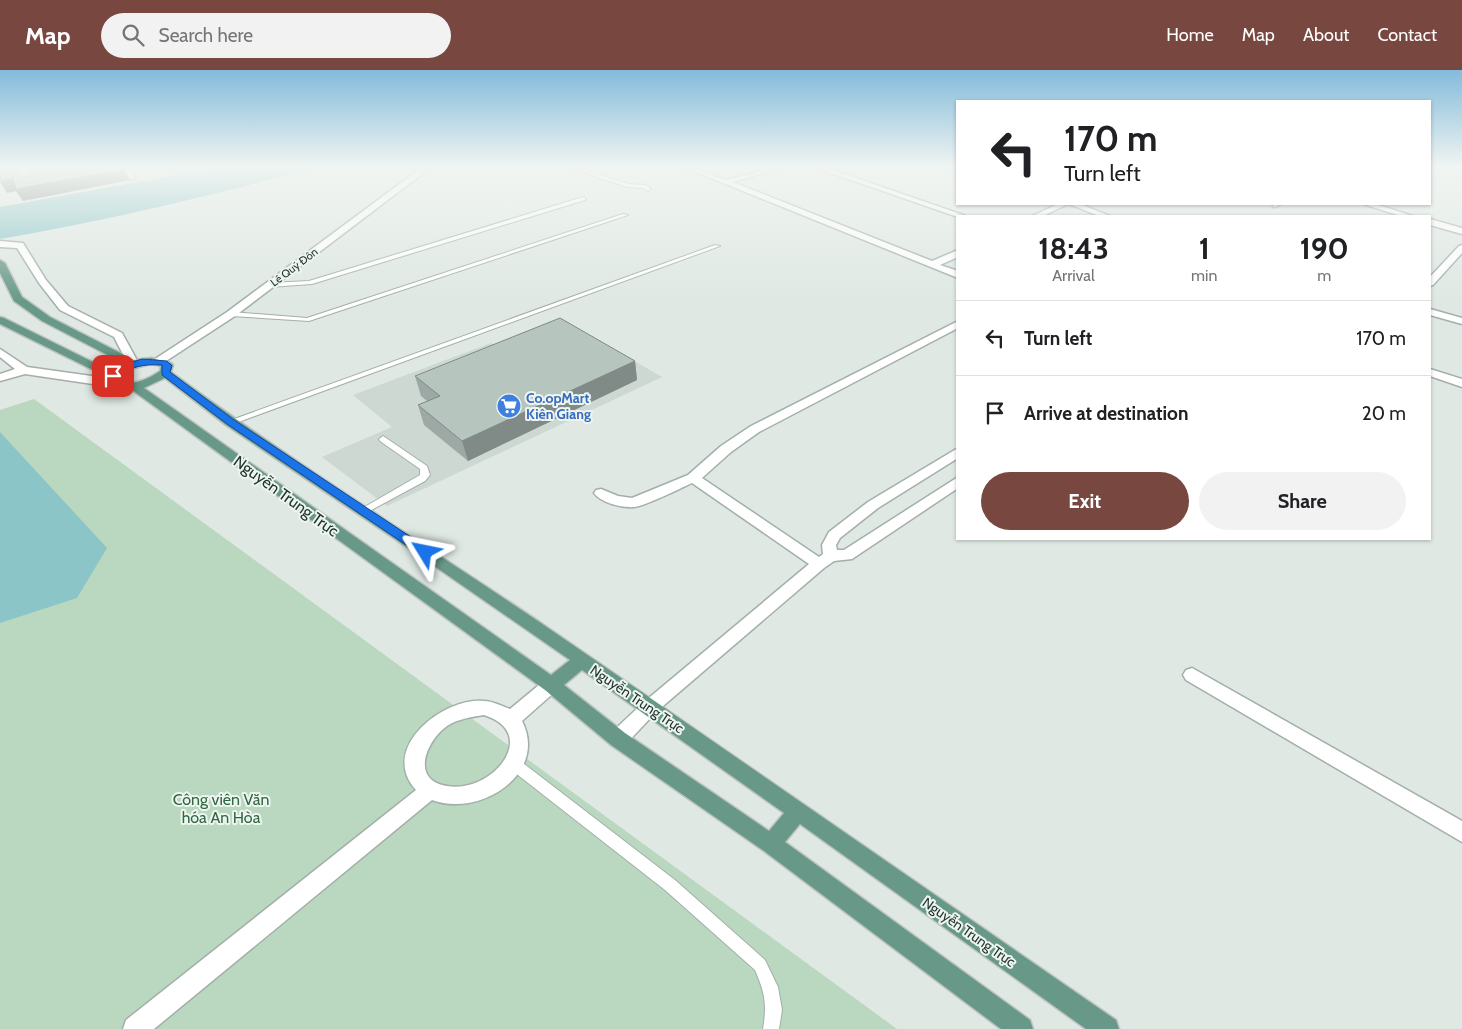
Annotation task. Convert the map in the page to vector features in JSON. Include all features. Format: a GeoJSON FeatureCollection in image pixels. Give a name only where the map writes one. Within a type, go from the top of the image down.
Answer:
{"type":"FeatureCollection","features":[{"type":"Feature","properties":{"kind":"main road"},"geometry":{"type":"LineString","coordinates":[[0,263],[6,279],[18,299],[46,319],[133,364],[162,367],[152,381],[134,386],[125,386],[0,320]]}},
{"type":"Feature","properties":{"kind":"main road"},"geometry":{"type":"LineString","coordinates":[[113,380],[133,364]]}},
{"type":"Feature","properties":{"kind":"main road","name":"Nguyễn Trung Trực"},"geometry":{"type":"LineString","coordinates":[[162,367],[230,422],[364,511],[650,707],[1107,1029]]}},
{"type":"Feature","properties":{"kind":"main road","name":"Nguyễn Trung Trực"},"geometry":{"type":"LineString","coordinates":[[134,386],[551,685],[618,738],[771,844],[1021,1029]]}},
{"type":"Feature","properties":{"kind":"main road"},"geometry":{"type":"LineString","coordinates":[[551,685],[581,661]]}},
{"type":"Feature","properties":{"kind":"main road"},"geometry":{"type":"LineString","coordinates":[[771,844],[797,812]]}},
{"type":"Feature","properties":{"kind":"street","name":"Lê Quý Đôn"},"geometry":{"type":"LineString","coordinates":[[162,367],[366,213]]}},
{"type":"Feature","properties":{"kind":"street"},"geometry":{"type":"LineString","coordinates":[[799,213],[956,274]]}},
{"type":"Feature","properties":{"kind":"street"},"geometry":{"type":"LineString","coordinates":[[1431,222],[1462,231]]}},
{"type":"Feature","properties":{"kind":"street"},"geometry":{"type":"LineString","coordinates":[[0,244],[20,245],[42,281],[64,308],[118,335],[133,364]]}},
{"type":"Feature","properties":{"kind":"street"},"geometry":{"type":"LineString","coordinates":[[1431,282],[1450,267],[1462,248]]}},
{"type":"Feature","properties":{"kind":"street"},"geometry":{"type":"LineString","coordinates":[[932,264],[956,254]]}},
{"type":"Feature","properties":{"kind":"street"},"geometry":{"type":"LineString","coordinates":[[1431,312],[1462,321]]}},
{"type":"Feature","properties":{"kind":"street"},"geometry":{"type":"LineString","coordinates":[[602,493],[614,500],[633,503],[693,478],[726,449],[754,429],[956,325]]}},
{"type":"Feature","properties":{"kind":"street"},"geometry":{"type":"LineString","coordinates":[[0,352],[24,370]]}},
{"type":"Feature","properties":{"kind":"street"},"geometry":{"type":"LineString","coordinates":[[0,378],[24,370],[113,380]]}},
{"type":"Feature","properties":{"kind":"street"},"geometry":{"type":"LineString","coordinates":[[1431,372],[1462,383]]}},
{"type":"Feature","properties":{"kind":"street"},"geometry":{"type":"LineString","coordinates":[[825,560],[834,535],[873,505],[956,453]]}},
{"type":"Feature","properties":{"kind":"street"},"geometry":{"type":"LineString","coordinates":[[693,478],[825,560]]}},
{"type":"Feature","properties":{"kind":"street"},"geometry":{"type":"LineString","coordinates":[[618,738],[650,707],[825,560],[847,555],[956,482]]}},
{"type":"Feature","properties":{"kind":"street"},"geometry":{"type":"LineString","coordinates":[[1192,676],[1462,832]]}},
{"type":"Feature","properties":{"kind":"street"},"geometry":{"type":"LineString","coordinates":[[510,720],[551,685]]}},
{"type":"Feature","properties":{"kind":"street"},"geometry":{"type":"LineString","coordinates":[[484,708],[503,714],[516,727],[520,745],[514,764],[498,782],[475,794],[450,797],[429,791],[416,776],[414,757],[423,737],[440,721],[461,711],[484,708]]}},
{"type":"Feature","properties":{"kind":"street"},"geometry":{"type":"LineString","coordinates":[[135,1029],[429,791]]}},
{"type":"Feature","properties":{"kind":"lane"},"geometry":{"type":"LineString","coordinates":[[270,284],[310,283],[538,213]]}},
{"type":"Feature","properties":{"kind":"lane"},"geometry":{"type":"LineString","coordinates":[[231,314],[302,320],[315,318],[625,215]]}},
{"type":"Feature","properties":{"kind":"lane"},"geometry":{"type":"LineString","coordinates":[[230,422],[717,246]]}},
{"type":"Feature","properties":{"kind":"lane"},"geometry":{"type":"LineString","coordinates":[[364,511],[422,479],[425,474],[424,468],[383,439]]}},
{"type":"Feature","properties":{"kind":"lane"},"geometry":{"type":"LineString","coordinates":[[514,764],[670,885],[760,965],[770,987],[774,1010],[771,1029]]}},
{"type":"Feature","properties":{"kind":"shaded area"},"geometry":{"type":"Polygon","coordinates":[[[565,321],[662,377],[387,506],[322,457],[392,427],[353,395],[491,343],[500,347],[565,321]]]}},
{"type":"Feature","properties":{"kind":"green space","name":"Công viên Văn hóa An Hòa"},"geometry":{"type":"Polygon","coordinates":[[[34,399],[897,1029],[0,1029],[0,410],[34,399]]]}},
{"type":"Feature","properties":{"kind":"water"},"geometry":{"type":"Polygon","coordinates":[[[0,213],[133,213],[40,232],[0,239],[0,213]]]}},
{"type":"Feature","properties":{"kind":"water"},"geometry":{"type":"Polygon","coordinates":[[[0,432],[107,548],[77,598],[0,623],[0,432]]]}},
{"type":"Feature","properties":{"kind":"building","name":"Co.opMart Kiên Giang"},"geometry":{"type":"Polygon","coordinates":[[[560,318],[635,361],[462,441],[418,405],[440,396],[415,376],[560,318]]]}},
{"type":"Feature","properties":{"kind":"place","name":"Co.opMart Kiên Giang"},"geometry":{"type":"Point","coordinates":[509,406]}},
{"type":"Feature","properties":{"kind":"route"},"geometry":{"type":"LineString","coordinates":[[113,376],[117,371],[133,364],[151,361],[164,363],[168,369],[165,373],[230,422],[425,552]]}}]}
